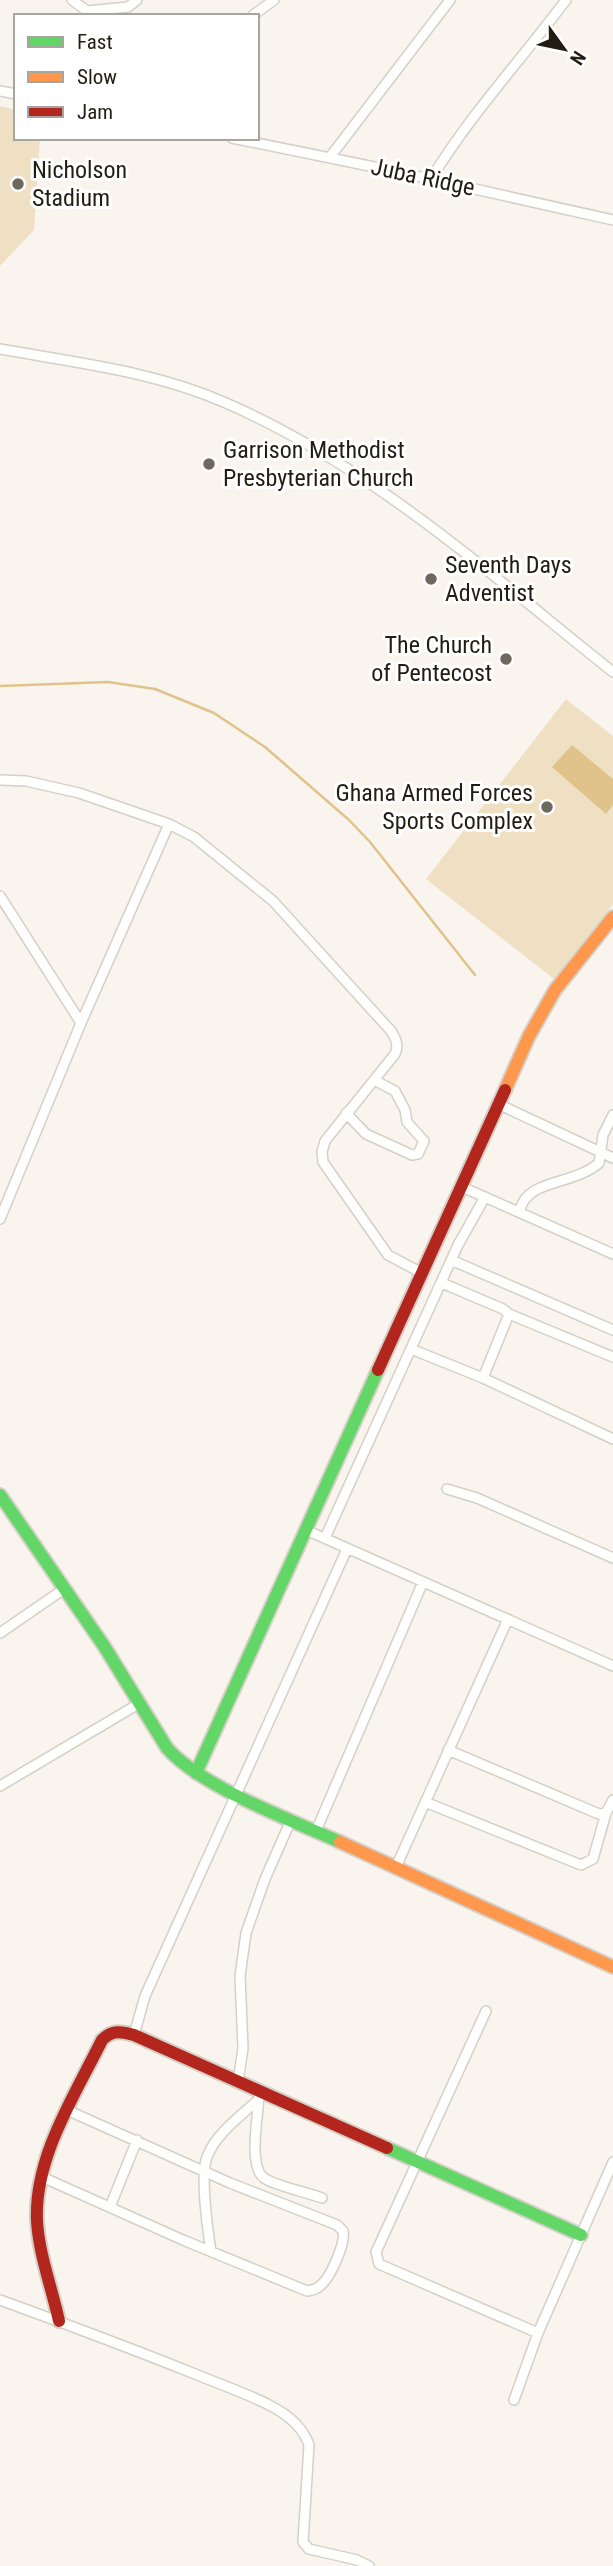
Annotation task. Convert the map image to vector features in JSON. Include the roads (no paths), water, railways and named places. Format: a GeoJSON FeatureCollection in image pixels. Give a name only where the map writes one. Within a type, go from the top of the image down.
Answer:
{"type":"FeatureCollection","features":[{"type":"Feature","properties":{"kind":"street"},"geometry":{"type":"LineString","coordinates":[[72,0],[88,11],[128,7],[137,0]]}},
{"type":"Feature","properties":{"kind":"street"},"geometry":{"type":"LineString","coordinates":[[255,14],[274,0]]}},
{"type":"Feature","properties":{"kind":"street"},"geometry":{"type":"LineString","coordinates":[[330,157],[450,0]]}},
{"type":"Feature","properties":{"kind":"street"},"geometry":{"type":"LineString","coordinates":[[431,179],[478,110],[566,0]]}},
{"type":"Feature","properties":{"kind":"street","name":"Juba Ridge"},"geometry":{"type":"LineString","coordinates":[[242,140],[613,220]]}},
{"type":"Feature","properties":{"kind":"street"},"geometry":{"type":"LineString","coordinates":[[0,349],[140,373],[226,402],[336,462],[446,538],[523,597],[613,672]]}},
{"type":"Feature","properties":{"kind":"street"},"geometry":{"type":"LineString","coordinates":[[0,779],[55,786],[169,824],[194,837],[273,901],[391,1031],[397,1048],[389,1062],[325,1142],[323,1162],[388,1255],[420,1272]]}},
{"type":"Feature","properties":{"kind":"street"},"geometry":{"type":"LineString","coordinates":[[0,1219],[169,824]]}},
{"type":"Feature","properties":{"kind":"street"},"geometry":{"type":"LineString","coordinates":[[0,896],[82,1023]]}},
{"type":"Feature","properties":{"kind":"street"},"geometry":{"type":"LineString","coordinates":[[196,1773],[420,1272],[462,1187],[529,1036],[555,990],[613,917]]}},
{"type":"Feature","properties":{"kind":"street"},"geometry":{"type":"LineString","coordinates":[[346,1113],[372,1138],[412,1155],[418,1154],[424,1141],[407,1122],[399,1096],[389,1087],[374,1080]]}},
{"type":"Feature","properties":{"kind":"street"},"geometry":{"type":"LineString","coordinates":[[498,1104],[613,1158]]}},
{"type":"Feature","properties":{"kind":"street"},"geometry":{"type":"LineString","coordinates":[[519,1212],[527,1196],[592,1170],[599,1163],[603,1135],[613,1115]]}},
{"type":"Feature","properties":{"kind":"street"},"geometry":{"type":"LineString","coordinates":[[462,1187],[613,1254]]}},
{"type":"Feature","properties":{"kind":"street"},"geometry":{"type":"LineString","coordinates":[[325,1538],[451,1260],[485,1198]]}},
{"type":"Feature","properties":{"kind":"street"},"geometry":{"type":"LineString","coordinates":[[451,1260],[613,1330]]}},
{"type":"Feature","properties":{"kind":"street"},"geometry":{"type":"LineString","coordinates":[[442,1283],[613,1357]]}},
{"type":"Feature","properties":{"kind":"street"},"geometry":{"type":"LineString","coordinates":[[483,1378],[509,1314]]}},
{"type":"Feature","properties":{"kind":"street"},"geometry":{"type":"LineString","coordinates":[[411,1349],[483,1378],[613,1439]]}},
{"type":"Feature","properties":{"kind":"street"},"geometry":{"type":"LineString","coordinates":[[447,1489],[477,1498],[613,1558]]}},
{"type":"Feature","properties":{"kind":"street"},"geometry":{"type":"LineString","coordinates":[[0,1495],[141,1703],[167,1748],[179,1762],[236,1795],[613,1967]]}},
{"type":"Feature","properties":{"kind":"street"},"geometry":{"type":"LineString","coordinates":[[306,1530],[613,1666]]}},
{"type":"Feature","properties":{"kind":"street"},"geometry":{"type":"LineString","coordinates":[[134,2035],[145,1996],[347,1549]]}},
{"type":"Feature","properties":{"kind":"street"},"geometry":{"type":"LineString","coordinates":[[316,1831],[423,1582]]}},
{"type":"Feature","properties":{"kind":"street"},"geometry":{"type":"LineString","coordinates":[[0,1633],[64,1589]]}},
{"type":"Feature","properties":{"kind":"street"},"geometry":{"type":"LineString","coordinates":[[396,1867],[508,1619]]}},
{"type":"Feature","properties":{"kind":"street"},"geometry":{"type":"LineString","coordinates":[[0,1786],[141,1703]]}},
{"type":"Feature","properties":{"kind":"street"},"geometry":{"type":"LineString","coordinates":[[448,1751],[599,1814],[606,1812]]}},
{"type":"Feature","properties":{"kind":"street"},"geometry":{"type":"LineString","coordinates":[[425,1802],[580,1865],[593,1859],[606,1812],[613,1800]]}},
{"type":"Feature","properties":{"kind":"street"},"geometry":{"type":"LineString","coordinates":[[237,2082],[243,2048],[240,1976],[246,1933],[265,1879],[291,1820]]}},
{"type":"Feature","properties":{"kind":"street"},"geometry":{"type":"LineString","coordinates":[[486,2011],[376,2252],[379,2264],[538,2333]]}},
{"type":"Feature","properties":{"kind":"street"},"geometry":{"type":"LineString","coordinates":[[59,2321],[37,2223],[38,2190],[51,2148],[102,2040],[116,2030],[134,2035],[237,2082],[259,2096],[581,2235]]}},
{"type":"Feature","properties":{"kind":"street"},"geometry":{"type":"LineString","coordinates":[[211,2252],[206,2202],[207,2158],[218,2139],[259,2096]]}},
{"type":"Feature","properties":{"kind":"street"},"geometry":{"type":"LineString","coordinates":[[259,2096],[254,2152],[255,2164],[263,2177],[322,2198]]}},
{"type":"Feature","properties":{"kind":"street"},"geometry":{"type":"LineString","coordinates":[[42,2177],[211,2252],[307,2291],[314,2290],[327,2279],[344,2237],[343,2231],[337,2225],[206,2172],[69,2111]]}},
{"type":"Feature","properties":{"kind":"street"},"geometry":{"type":"LineString","coordinates":[[110,2207],[137,2140]]}},
{"type":"Feature","properties":{"kind":"street"},"geometry":{"type":"LineString","coordinates":[[514,2400],[538,2333],[613,2162]]}},
{"type":"Feature","properties":{"kind":"street"},"geometry":{"type":"LineString","coordinates":[[0,2301],[59,2321],[270,2405],[289,2418],[304,2431],[309,2445],[303,2542],[309,2549],[357,2560],[369,2566]]}},
{"type":"Feature","properties":{"kind":"waterway"},"geometry":{"type":"LineString","coordinates":[[0,686],[108,682],[155,689],[214,713],[265,747],[349,820],[370,842],[475,975]]}},
{"type":"Feature","properties":{"kind":"place","name":"Nicholson Stadium"},"geometry":{"type":"Point","coordinates":[18,184]}},
{"type":"Feature","properties":{"kind":"place","name":"Garrison Methodist Presbyterian Church"},"geometry":{"type":"Point","coordinates":[209,464]}},
{"type":"Feature","properties":{"kind":"place","name":"Seventh Days Adventist"},"geometry":{"type":"Point","coordinates":[431,579]}},
{"type":"Feature","properties":{"kind":"place","name":"The Church of Pentecost"},"geometry":{"type":"Point","coordinates":[506,659]}},
{"type":"Feature","properties":{"kind":"place","name":"Ghana Armed Forces Sports Complex"},"geometry":{"type":"Point","coordinates":[547,807]}}]}
